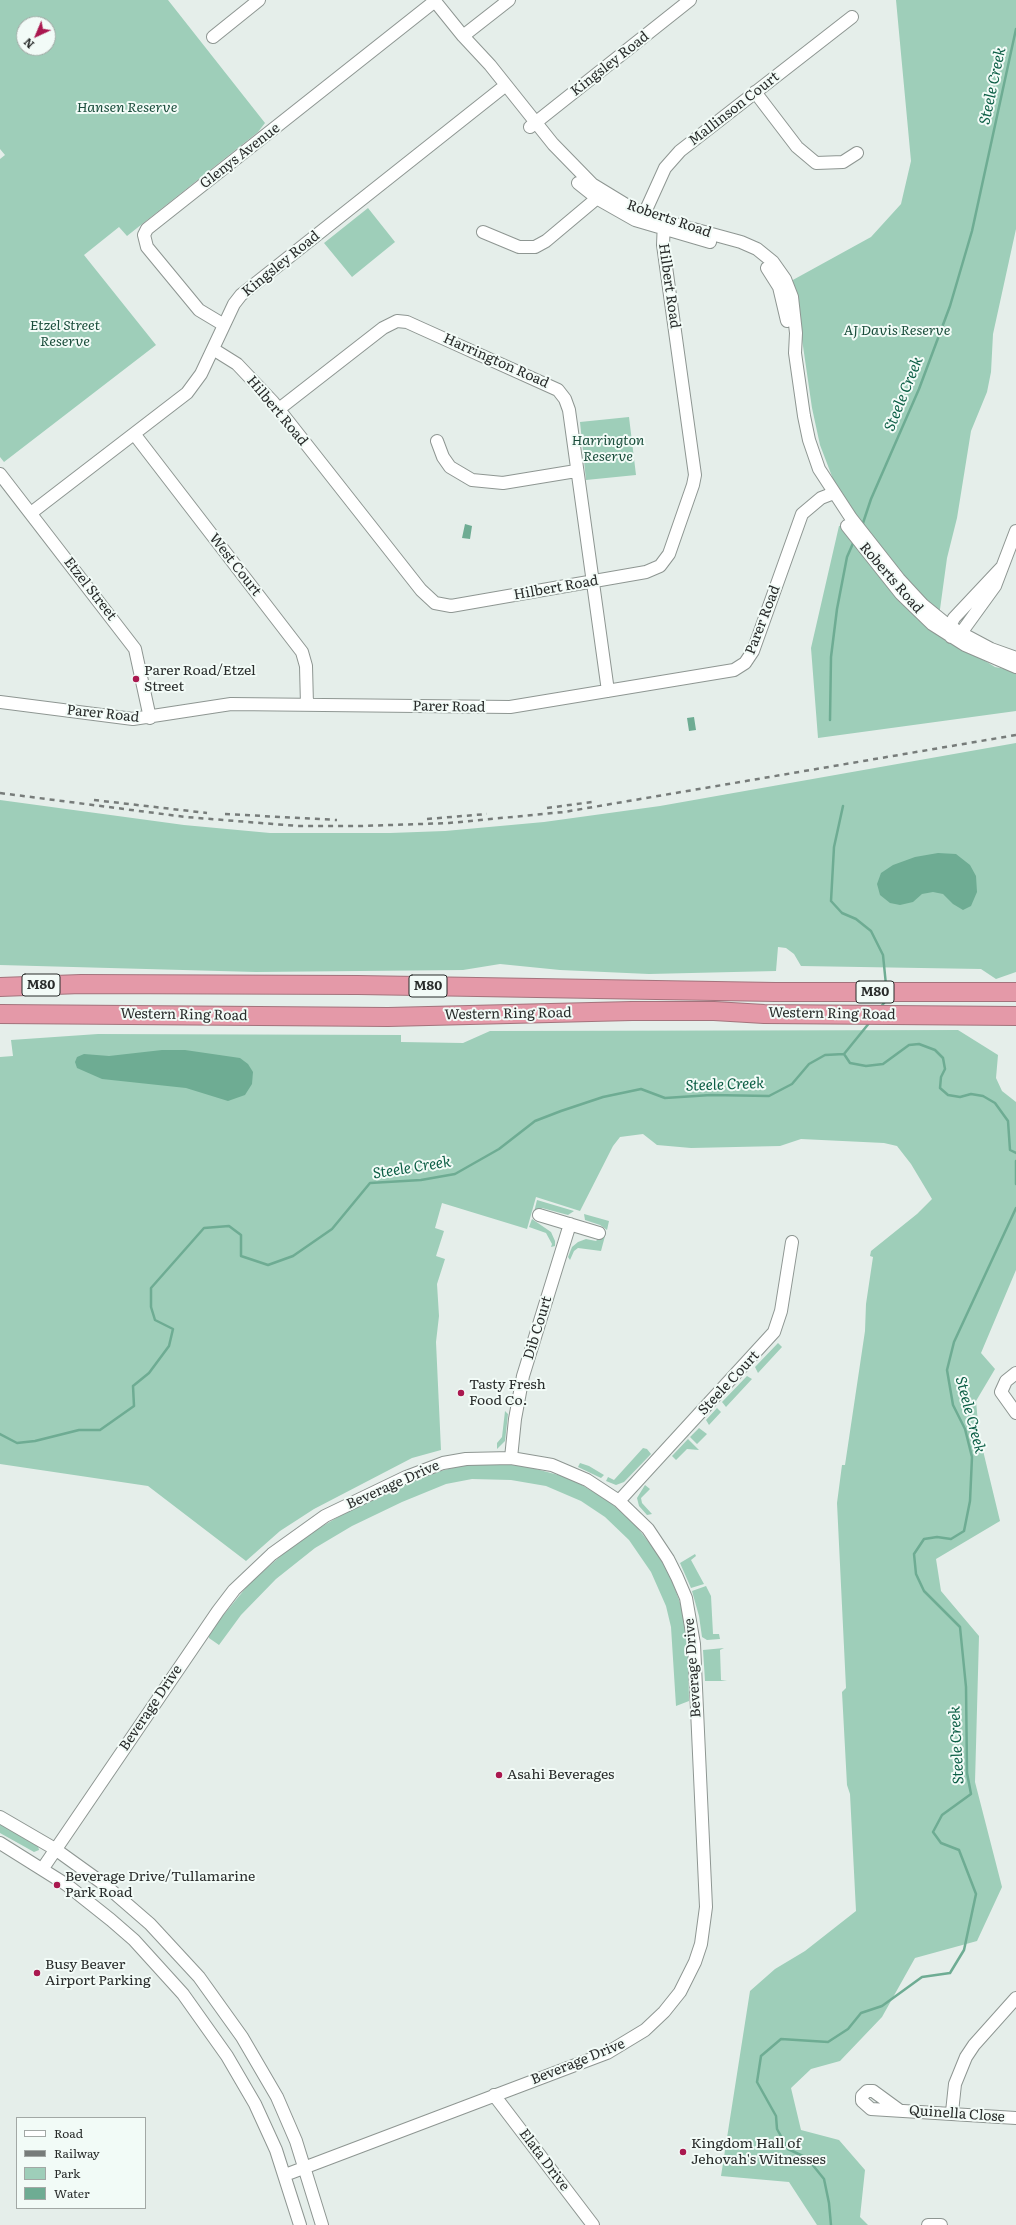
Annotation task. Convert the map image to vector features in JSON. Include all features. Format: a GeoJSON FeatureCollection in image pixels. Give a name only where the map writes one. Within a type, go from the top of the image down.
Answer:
{"type":"FeatureCollection","features":[{"type":"Feature","properties":{"kind":"highway"},"geometry":{"type":"LineString","coordinates":[[0,978],[81,984]]}},
{"type":"Feature","properties":{"kind":"highway","name":"Western Ring Road"},"geometry":{"type":"LineString","coordinates":[[0,987],[81,984],[358,985],[775,992],[1016,991]]}},
{"type":"Feature","properties":{"kind":"highway","name":"Western Ring Road"},"geometry":{"type":"LineString","coordinates":[[0,1014],[388,1017],[632,1011],[714,1011],[764,1014],[1016,1016]]}},
{"type":"Feature","properties":{"kind":"highway"},"geometry":{"type":"LineString","coordinates":[[965,1016],[1016,1019]]}},
{"type":"Feature","properties":{"kind":"highway"},"geometry":{"type":"LineString","coordinates":[[0,1025],[388,1017]]}},
{"type":"Feature","properties":{"kind":"street"},"geometry":{"type":"LineString","coordinates":[[213,37],[259,0]]}},
{"type":"Feature","properties":{"kind":"street"},"geometry":{"type":"LineString","coordinates":[[463,36],[509,0]]}},
{"type":"Feature","properties":{"kind":"street","name":"Kingsley Road"},"geometry":{"type":"LineString","coordinates":[[533,125],[690,0]]}},
{"type":"Feature","properties":{"kind":"street","name":"Roberts Road"},"geometry":{"type":"LineString","coordinates":[[434,1],[533,125],[600,195],[625,205],[643,218],[663,225],[741,242],[757,249],[773,262],[784,278],[792,296],[796,333],[795,353],[806,428],[819,469],[830,496],[910,604],[932,624],[1016,658]]}},
{"type":"Feature","properties":{"kind":"street","name":"Glenys Avenue"},"geometry":{"type":"LineString","coordinates":[[224,325],[199,310],[146,247],[144,235],[147,229],[434,1]]}},
{"type":"Feature","properties":{"kind":"street","name":"Mallinson Court"},"geometry":{"type":"LineString","coordinates":[[643,218],[665,168],[675,156],[852,17]]}},
{"type":"Feature","properties":{"kind":"street","name":"Kingsley Road"},"geometry":{"type":"LineString","coordinates":[[31,514],[136,435],[187,393],[201,374],[234,304],[242,295],[503,87]]}},
{"type":"Feature","properties":{"kind":"street"},"geometry":{"type":"LineString","coordinates":[[755,92],[797,147],[816,163],[843,162],[857,154]]}},
{"type":"Feature","properties":{"kind":"street"},"geometry":{"type":"LineString","coordinates":[[484,232],[519,247],[535,247],[546,241],[600,195]]}},
{"type":"Feature","properties":{"kind":"street","name":"Hilbert Road"},"geometry":{"type":"LineString","coordinates":[[213,349],[238,366],[279,409],[431,601],[440,605],[451,606],[646,572],[656,569],[663,563],[668,554],[694,485],[694,471],[663,245],[663,225]]}},
{"type":"Feature","properties":{"kind":"street","name":"Harrington Road"},"geometry":{"type":"LineString","coordinates":[[279,409],[387,325],[397,321],[407,322],[558,390],[568,404],[576,471],[608,691]]}},
{"type":"Feature","properties":{"kind":"street","name":"West Court"},"geometry":{"type":"LineString","coordinates":[[136,435],[298,646],[306,661],[307,705]]}},
{"type":"Feature","properties":{"kind":"street"},"geometry":{"type":"LineString","coordinates":[[436,441],[443,457],[450,466],[472,480],[503,483],[576,471]]}},
{"type":"Feature","properties":{"kind":"street","name":"Etzel Street"},"geometry":{"type":"LineString","coordinates":[[0,474],[135,649],[150,718]]}},
{"type":"Feature","properties":{"kind":"street","name":"Parer Road"},"geometry":{"type":"LineString","coordinates":[[0,702],[126,719],[150,718],[224,704],[510,707],[721,673],[739,668],[745,663],[756,644],[799,522],[806,509],[830,496]]}},
{"type":"Feature","properties":{"kind":"street"},"geometry":{"type":"LineString","coordinates":[[954,632],[957,614],[1001,568],[1016,531]]}},
{"type":"Feature","properties":{"kind":"street","name":"Roberts Road"},"geometry":{"type":"LineString","coordinates":[[954,632],[990,657],[1016,666]]}},
{"type":"Feature","properties":{"kind":"street"},"geometry":{"type":"LineString","coordinates":[[539,1215],[599,1233]]}},
{"type":"Feature","properties":{"kind":"street","name":"Dib Court"},"geometry":{"type":"LineString","coordinates":[[511,1458],[515,1419],[523,1376],[570,1224]]}},
{"type":"Feature","properties":{"kind":"street","name":"Steele Court"},"geometry":{"type":"LineString","coordinates":[[619,1501],[772,1336],[779,1318],[792,1242]]}},
{"type":"Feature","properties":{"kind":"street"},"geometry":{"type":"LineString","coordinates":[[1016,1373],[1006,1381],[1001,1388],[1002,1395],[1016,1413]]}},
{"type":"Feature","properties":{"kind":"street","name":"Beverage Drive"},"geometry":{"type":"LineString","coordinates":[[43,1868],[201,1633],[234,1590],[272,1554],[325,1516],[424,1469],[466,1458],[511,1458],[531,1460],[570,1472],[587,1480],[619,1501],[648,1529],[668,1559],[686,1598],[694,1644],[706,1907],[701,1944],[695,1962],[680,1992],[664,2012],[645,2030],[607,2053],[285,2175]]}},
{"type":"Feature","properties":{"kind":"street"},"geometry":{"type":"LineString","coordinates":[[0,1817],[55,1849],[130,1906],[166,1940],[199,1977],[232,2022],[267,2078],[287,2119],[305,2167],[322,2225]]}},
{"type":"Feature","properties":{"kind":"street"},"geometry":{"type":"LineString","coordinates":[[0,1843],[43,1868],[91,1903],[123,1930],[183,1994],[217,2040],[242,2080],[268,2131],[285,2175],[300,2225]]}},
{"type":"Feature","properties":{"kind":"street"},"geometry":{"type":"LineString","coordinates":[[952,2112],[955,2084],[966,2057],[974,2045],[1016,1998]]}},
{"type":"Feature","properties":{"kind":"street","name":"Elata Drive"},"geometry":{"type":"LineString","coordinates":[[494,2095],[593,2225]]}},
{"type":"Feature","properties":{"kind":"street","name":"Quinella Close"},"geometry":{"type":"LineString","coordinates":[[899,2110],[952,2112],[1016,2118]]}},
{"type":"Feature","properties":{"kind":"street"},"geometry":{"type":"LineString","coordinates":[[928,2225],[941,2225]]}},
{"type":"Feature","properties":{"kind":"green space","name":"Hansen Reserve"},"geometry":{"type":"Polygon","coordinates":[[[0,0],[168,0],[265,123],[258,132],[127,236],[119,227],[84,255],[156,345],[4,462],[0,457],[0,159],[5,155],[0,149],[0,0]]]}},
{"type":"Feature","properties":{"kind":"green space","name":"AJ Davis Reserve"},"geometry":{"type":"Polygon","coordinates":[[[896,0],[1016,0],[1016,229],[993,334],[991,372],[987,392],[971,431],[957,518],[947,558],[937,631],[995,667],[1016,671],[1016,711],[818,738],[811,648],[839,526],[844,525],[852,513],[833,479],[820,445],[812,408],[796,298],[791,281],[871,237],[901,204],[911,161],[896,0]]]}},
{"type":"Feature","properties":{"kind":"green space"},"geometry":{"type":"Polygon","coordinates":[[[368,208],[395,242],[352,277],[324,243],[368,208]]]}},
{"type":"Feature","properties":{"kind":"green space","name":"Harrington Reserve"},"geometry":{"type":"Polygon","coordinates":[[[629,417],[636,475],[586,480],[580,422],[629,417]]]}},
{"type":"Feature","properties":{"kind":"green space"},"geometry":{"type":"Polygon","coordinates":[[[1016,743],[1016,972],[996,979],[981,969],[801,966],[794,954],[786,948],[778,947],[776,971],[649,974],[560,970],[500,964],[463,970],[256,972],[0,965],[0,800],[184,825],[270,833],[390,833],[445,831],[544,822],[660,806],[1016,743]]]}},
{"type":"Feature","properties":{"kind":"green space"},"geometry":{"type":"Polygon","coordinates":[[[958,1030],[998,1055],[996,1078],[1002,1091],[1016,1102],[1016,1270],[981,1353],[995,1369],[976,1401],[979,1434],[1000,1521],[936,1559],[941,1591],[979,1636],[975,1782],[1002,1887],[977,1941],[915,1958],[882,2017],[840,2061],[811,2069],[791,2088],[801,2130],[839,2140],[865,2170],[860,2217],[868,2225],[817,2225],[789,2182],[721,2176],[750,1991],[775,1969],[805,1951],[856,1911],[850,1794],[847,1785],[842,1692],[846,1688],[837,1503],[842,1465],[845,1465],[865,1331],[866,1304],[873,1257],[870,1256],[871,1251],[917,1214],[932,1199],[911,1164],[897,1146],[884,1143],[801,1139],[780,1146],[691,1148],[657,1145],[643,1134],[620,1137],[613,1146],[580,1211],[536,1197],[527,1229],[442,1203],[435,1228],[444,1231],[436,1256],[445,1259],[437,1284],[439,1316],[436,1342],[441,1450],[412,1458],[314,1509],[280,1531],[246,1561],[148,1486],[0,1464],[0,1057],[13,1056],[11,1040],[98,1034],[401,1035],[401,1042],[463,1043],[490,1031],[958,1030]]]}},
{"type":"Feature","properties":{"kind":"green space"},"geometry":{"type":"Polygon","coordinates":[[[537,1200],[574,1211],[568,1215],[542,1208],[539,1211],[534,1212],[537,1200]]]}},
{"type":"Feature","properties":{"kind":"green space"},"geometry":{"type":"Polygon","coordinates":[[[584,1214],[609,1221],[607,1230],[600,1225],[585,1220],[584,1214]]]}},
{"type":"Feature","properties":{"kind":"green space"},"geometry":{"type":"Polygon","coordinates":[[[532,1219],[551,1232],[555,1241],[555,1246],[551,1247],[552,1244],[546,1233],[529,1227],[532,1219]]]}},
{"type":"Feature","properties":{"kind":"green space"},"geometry":{"type":"Polygon","coordinates":[[[605,1236],[601,1251],[578,1248],[574,1251],[570,1260],[568,1257],[572,1247],[578,1242],[586,1239],[596,1241],[600,1237],[605,1236]]]}},
{"type":"Feature","properties":{"kind":"green space"},"geometry":{"type":"Polygon","coordinates":[[[778,1343],[782,1347],[758,1373],[755,1367],[778,1343]]]}},
{"type":"Feature","properties":{"kind":"green space"},"geometry":{"type":"Polygon","coordinates":[[[747,1376],[752,1379],[726,1407],[722,1402],[747,1376]]]}},
{"type":"Feature","properties":{"kind":"green space"},"geometry":{"type":"Polygon","coordinates":[[[717,1408],[721,1412],[709,1425],[706,1420],[717,1408]]]}},
{"type":"Feature","properties":{"kind":"green space"},"geometry":{"type":"Polygon","coordinates":[[[505,1411],[508,1414],[505,1441],[497,1449],[497,1443],[502,1437],[505,1411]]]}},
{"type":"Feature","properties":{"kind":"green space"},"geometry":{"type":"Polygon","coordinates":[[[699,1428],[707,1434],[697,1444],[690,1437],[699,1428]]]}},
{"type":"Feature","properties":{"kind":"green space"},"geometry":{"type":"Polygon","coordinates":[[[688,1439],[699,1450],[687,1449],[676,1460],[672,1456],[688,1439]]]}},
{"type":"Feature","properties":{"kind":"green space"},"geometry":{"type":"Polygon","coordinates":[[[643,1448],[647,1449],[651,1454],[624,1482],[616,1485],[606,1481],[608,1477],[614,1480],[643,1448]]]}},
{"type":"Feature","properties":{"kind":"green space"},"geometry":{"type":"Polygon","coordinates":[[[482,1463],[525,1466],[562,1476],[580,1484],[609,1501],[637,1527],[660,1557],[670,1575],[683,1611],[688,1651],[689,1701],[676,1706],[671,1627],[666,1606],[651,1572],[629,1540],[605,1517],[581,1501],[546,1486],[511,1480],[472,1479],[446,1484],[402,1502],[352,1526],[315,1548],[276,1579],[241,1615],[219,1645],[209,1638],[209,1634],[216,1624],[249,1584],[284,1553],[314,1531],[352,1509],[425,1475],[464,1465],[482,1463]]]}},
{"type":"Feature","properties":{"kind":"green space"},"geometry":{"type":"Polygon","coordinates":[[[580,1463],[589,1466],[604,1475],[601,1478],[578,1467],[580,1463]]]}},
{"type":"Feature","properties":{"kind":"green space"},"geometry":{"type":"Polygon","coordinates":[[[645,1485],[650,1489],[641,1498],[642,1503],[652,1514],[647,1515],[639,1506],[637,1498],[645,1485]]]}},
{"type":"Feature","properties":{"kind":"green space"},"geometry":{"type":"Polygon","coordinates":[[[695,1554],[696,1556],[691,1560],[704,1584],[691,1588],[680,1563],[695,1554]]]}},
{"type":"Feature","properties":{"kind":"green space"},"geometry":{"type":"Polygon","coordinates":[[[706,1586],[711,1596],[713,1634],[719,1634],[720,1639],[707,1640],[702,1637],[699,1616],[692,1591],[706,1586]]]}},
{"type":"Feature","properties":{"kind":"green space"},"geometry":{"type":"Polygon","coordinates":[[[724,1648],[720,1650],[721,1680],[727,1681],[705,1681],[703,1650],[724,1648]]]}},
{"type":"Feature","properties":{"kind":"green space"},"geometry":{"type":"Polygon","coordinates":[[[0,1822],[38,1846],[39,1850],[34,1852],[0,1833],[0,1822]]]}},
{"type":"Feature","properties":{"kind":"water"},"geometry":{"type":"Polygon","coordinates":[[[465,524],[472,526],[470,539],[462,538],[465,524]]]}},
{"type":"Feature","properties":{"kind":"water"},"geometry":{"type":"Polygon","coordinates":[[[694,717],[696,730],[689,731],[687,718],[694,717]]]}},
{"type":"Feature","properties":{"kind":"water"},"geometry":{"type":"Polygon","coordinates":[[[938,853],[956,854],[970,865],[976,876],[977,892],[971,906],[963,910],[953,904],[943,894],[933,892],[922,894],[913,902],[900,905],[890,903],[880,895],[877,884],[881,873],[893,865],[915,857],[938,853]]]}},
{"type":"Feature","properties":{"kind":"water"},"geometry":{"type":"Polygon","coordinates":[[[162,1050],[185,1050],[240,1058],[248,1064],[253,1072],[252,1084],[245,1095],[228,1101],[186,1088],[102,1079],[77,1068],[75,1062],[77,1057],[84,1054],[109,1056],[162,1050]]]}},
{"type":"Feature","properties":{"kind":"waterway","name":"Steele Creek"},"geometry":{"type":"LineString","coordinates":[[862,526],[871,499],[919,389],[950,306],[972,231],[1016,29]]}},
{"type":"Feature","properties":{"kind":"waterway","name":"Steele Creek"},"geometry":{"type":"LineString","coordinates":[[830,720],[831,657],[837,609],[847,557],[854,541]]}},
{"type":"Feature","properties":{"kind":"waterway","name":"Steele Creek"},"geometry":{"type":"LineString","coordinates":[[843,806],[834,847],[831,901],[842,913],[856,919],[871,931],[883,955],[886,985]]}},
{"type":"Feature","properties":{"kind":"waterway","name":"Steele Creek"},"geometry":{"type":"LineString","coordinates":[[880,1008],[888,998]]}},
{"type":"Feature","properties":{"kind":"waterway","name":"Steele Creek"},"geometry":{"type":"LineString","coordinates":[[870,1022],[844,1054],[850,1063],[866,1066],[883,1064],[909,1045],[919,1044],[935,1050],[943,1058],[945,1069],[941,1077],[940,1088],[948,1095],[960,1097],[971,1094],[983,1096],[995,1103],[1008,1121],[1010,1150],[1016,1153]]}},
{"type":"Feature","properties":{"kind":"waterway","name":"Steele Creek"},"geometry":{"type":"LineString","coordinates":[[0,1434],[17,1443],[35,1441],[79,1430],[100,1430],[134,1406],[133,1386],[149,1373],[169,1346],[173,1329],[155,1320],[151,1307],[151,1288],[204,1228],[229,1226],[241,1235],[241,1256],[268,1265],[293,1256],[332,1229],[370,1183],[421,1180],[455,1174],[499,1149],[535,1121],[561,1111],[603,1097],[641,1089],[665,1098],[711,1095],[769,1096],[792,1084],[809,1064],[825,1055],[844,1054]]}},
{"type":"Feature","properties":{"kind":"waterway","name":"Steele Creek"},"geometry":{"type":"LineString","coordinates":[[1016,1161],[1016,1184]]}},
{"type":"Feature","properties":{"kind":"waterway","name":"Steele Creek"},"geometry":{"type":"LineString","coordinates":[[831,2225],[829,2203],[824,2179],[807,2158],[788,2149],[777,2129],[776,2116],[757,2082],[761,2056],[781,2039],[828,2042],[848,2029],[861,2013],[882,2006],[922,1977],[950,1973],[964,1950],[976,1894],[959,1850],[941,1843],[933,1832],[942,1815],[971,1794],[967,1773],[966,1687],[960,1627],[924,1591],[916,1574],[914,1554],[924,1539],[937,1537],[951,1539],[964,1531],[970,1501],[972,1457],[965,1429],[953,1405],[947,1370],[954,1342],[1016,1208]]}},
{"type":"Feature","properties":{"kind":"railway"},"geometry":{"type":"LineString","coordinates":[[0,793],[186,817],[298,826],[362,826],[449,823],[564,812],[1016,735]]}},
{"type":"Feature","properties":{"kind":"railway"},"geometry":{"type":"LineString","coordinates":[[94,800],[207,813]]}},
{"type":"Feature","properties":{"kind":"railway"},"geometry":{"type":"LineString","coordinates":[[547,808],[592,802]]}},
{"type":"Feature","properties":{"kind":"railway"},"geometry":{"type":"LineString","coordinates":[[225,814],[337,820]]}},
{"type":"Feature","properties":{"kind":"railway"},"geometry":{"type":"LineString","coordinates":[[427,819],[487,814]]}},
{"type":"Feature","properties":{"kind":"place","name":"Parer Road/Etzel Street"},"geometry":{"type":"Point","coordinates":[136,679]}},
{"type":"Feature","properties":{"kind":"place","name":"Tasty Fresh Food Co."},"geometry":{"type":"Point","coordinates":[461,1393]}},
{"type":"Feature","properties":{"kind":"place","name":"Asahi Beverages"},"geometry":{"type":"Point","coordinates":[499,1775]}},
{"type":"Feature","properties":{"kind":"place","name":"Beverage Drive/Tullamarine Park Road"},"geometry":{"type":"Point","coordinates":[57,1885]}},
{"type":"Feature","properties":{"kind":"place","name":"Busy Beaver Airport Parking"},"geometry":{"type":"Point","coordinates":[37,1973]}},
{"type":"Feature","properties":{"kind":"place","name":"Kingdom Hall of Jehovah's Witnesses"},"geometry":{"type":"Point","coordinates":[683,2152]}},
{"type":"Feature","properties":{"kind":"park label","name":"Etzel Street Reserve"},"geometry":{"type":"Point","coordinates":[65,334]}}]}
